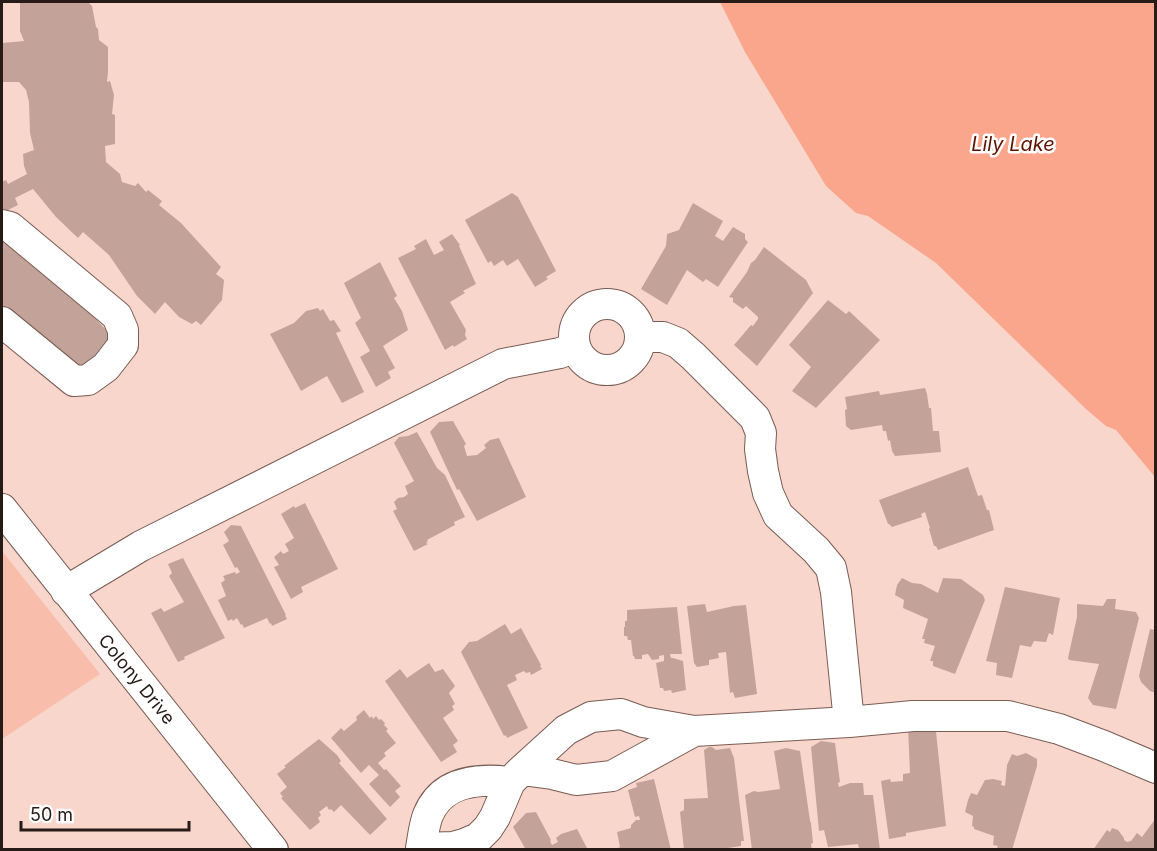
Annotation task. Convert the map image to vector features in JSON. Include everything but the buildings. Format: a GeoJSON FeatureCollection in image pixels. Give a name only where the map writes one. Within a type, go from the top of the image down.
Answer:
{"type":"FeatureCollection","features":[{"type":"Feature","properties":{"kind":"street"},"geometry":{"type":"LineString","coordinates":[[2,225],[10,227],[117,315],[123,330],[123,345],[106,367],[88,380],[74,381],[2,322]]}},
{"type":"Feature","properties":{"kind":"street"},"geometry":{"type":"LineString","coordinates":[[615,305],[633,317],[638,326],[640,337],[638,348],[633,357],[615,369],[604,370],[594,367],[585,362],[575,347],[574,332],[578,322],[593,307],[615,305]]}},
{"type":"Feature","properties":{"kind":"street"},"geometry":{"type":"LineString","coordinates":[[640,337],[663,337],[678,344],[755,418],[761,433],[760,449],[768,493],[778,515],[816,550],[831,568],[836,592],[849,722]]}},
{"type":"Feature","properties":{"kind":"street"},"geometry":{"type":"LineString","coordinates":[[66,591],[141,546],[502,364],[560,353],[575,347]]}},
{"type":"Feature","properties":{"kind":"street","name":"Colony Drive"},"geometry":{"type":"LineString","coordinates":[[2,509],[273,849]]}},
{"type":"Feature","properties":{"kind":"street"},"geometry":{"type":"LineString","coordinates":[[693,731],[612,776],[576,780],[552,774],[516,776],[473,781],[455,787],[445,793],[431,809],[419,849],[453,847],[478,838],[495,817],[516,776],[566,730],[591,717],[621,714],[643,722],[693,731],[913,716],[1008,716],[1059,729],[1155,768]]}},
{"type":"Feature","properties":{"kind":"shaded area"},"geometry":{"type":"Polygon","coordinates":[[[2,551],[100,674],[2,739],[2,551]]]}},
{"type":"Feature","properties":{"kind":"water","name":"Lily Lake"},"geometry":{"type":"Polygon","coordinates":[[[720,2],[1155,2],[1155,477],[1116,430],[1106,426],[1086,409],[936,263],[868,216],[856,213],[826,186],[745,52],[720,2]]]}}]}
